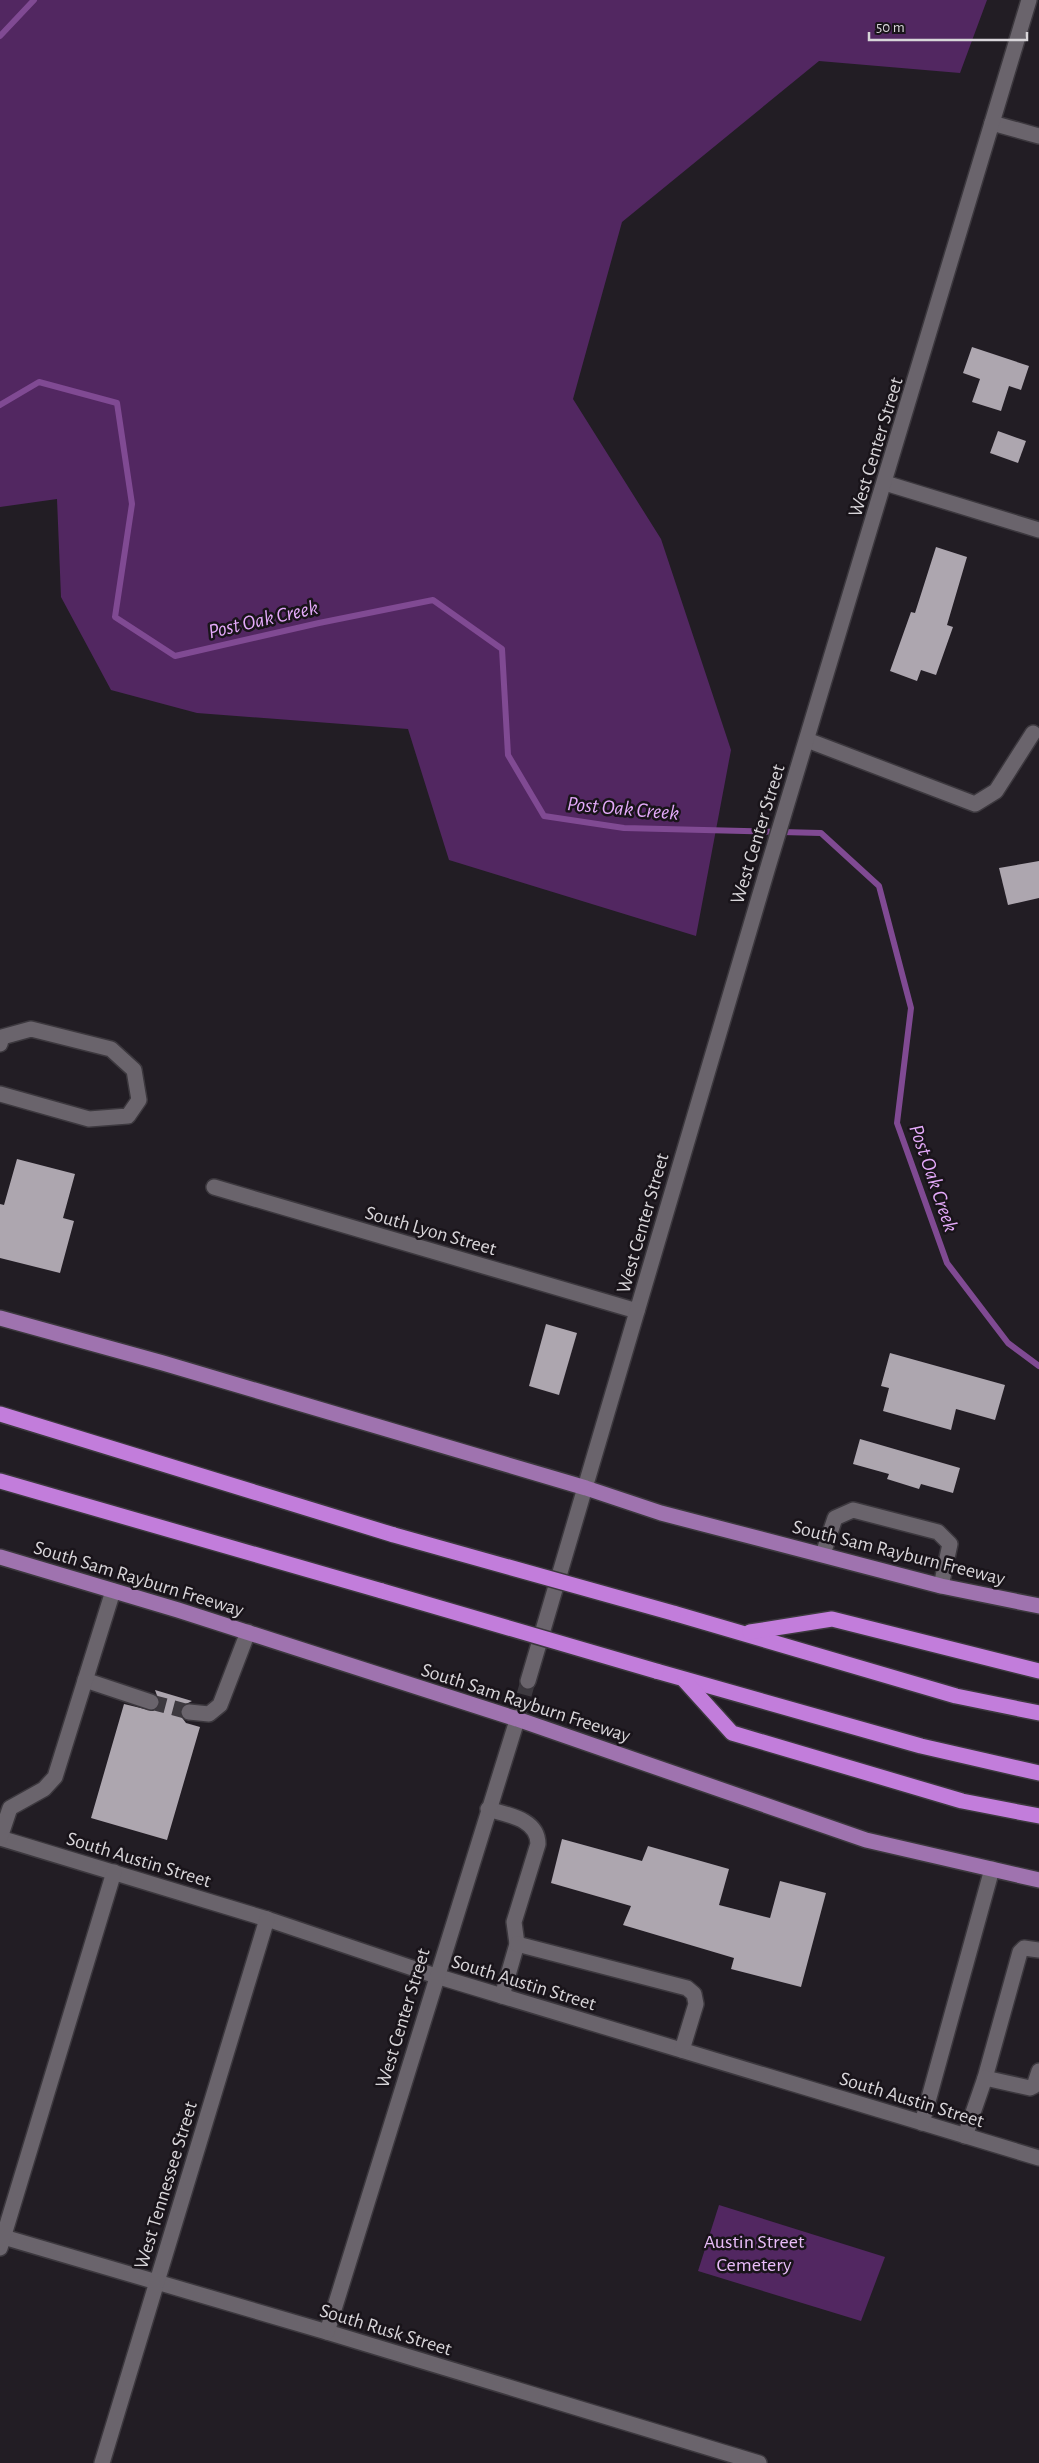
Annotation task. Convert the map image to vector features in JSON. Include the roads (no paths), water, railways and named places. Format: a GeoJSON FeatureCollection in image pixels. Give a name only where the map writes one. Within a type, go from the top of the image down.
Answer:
{"type":"FeatureCollection","features":[{"type":"Feature","properties":{"kind":"highway"},"geometry":{"type":"LineString","coordinates":[[0,1414],[394,1535],[745,1633],[956,1696],[1039,1713]]}},
{"type":"Feature","properties":{"kind":"highway"},"geometry":{"type":"LineString","coordinates":[[0,1481],[686,1681],[920,1746],[1039,1773]]}},
{"type":"Feature","properties":{"kind":"highway"},"geometry":{"type":"LineString","coordinates":[[745,1633],[832,1619],[1039,1671]]}},
{"type":"Feature","properties":{"kind":"highway"},"geometry":{"type":"LineString","coordinates":[[686,1681],[732,1733],[962,1801],[1039,1816]]}},
{"type":"Feature","properties":{"kind":"main road","name":"South Sam Rayburn Freeway"},"geometry":{"type":"LineString","coordinates":[[0,1318],[163,1363],[586,1488],[661,1513],[941,1586],[1039,1606]]}},
{"type":"Feature","properties":{"kind":"main road","name":"South Sam Rayburn Freeway"},"geometry":{"type":"LineString","coordinates":[[0,1557],[248,1632],[517,1718],[866,1840],[1039,1880]]}},
{"type":"Feature","properties":{"kind":"street","name":"West Center Street"},"geometry":{"type":"LineString","coordinates":[[528,1682],[768,867],[1029,0]]}},
{"type":"Feature","properties":{"kind":"street"},"geometry":{"type":"LineString","coordinates":[[992,123],[1039,136]]}},
{"type":"Feature","properties":{"kind":"street"},"geometry":{"type":"LineString","coordinates":[[885,483],[1039,530]]}},
{"type":"Feature","properties":{"kind":"street"},"geometry":{"type":"LineString","coordinates":[[806,740],[975,804],[996,790],[1033,733]]}},
{"type":"Feature","properties":{"kind":"street"},"geometry":{"type":"LineString","coordinates":[[0,1044],[2,1037],[31,1029],[111,1049],[134,1070],[139,1100],[128,1116],[89,1119],[0,1094]]}},
{"type":"Feature","properties":{"kind":"street","name":"South Lyon Street"},"geometry":{"type":"LineString","coordinates":[[214,1188],[637,1311]]}},
{"type":"Feature","properties":{"kind":"street"},"geometry":{"type":"LineString","coordinates":[[823,1554],[835,1518],[853,1510],[938,1532],[950,1544],[941,1586]]}},
{"type":"Feature","properties":{"kind":"street"},"geometry":{"type":"LineString","coordinates":[[0,1838],[10,1808],[44,1789],[55,1777],[113,1591]]}},
{"type":"Feature","properties":{"kind":"street"},"geometry":{"type":"LineString","coordinates":[[189,1712],[208,1714],[220,1705],[248,1632]]}},
{"type":"Feature","properties":{"kind":"street"},"geometry":{"type":"LineString","coordinates":[[85,1680],[152,1702]]}},
{"type":"Feature","properties":{"kind":"street","name":"West Center Street"},"geometry":{"type":"LineString","coordinates":[[327,2332],[517,1718]]}},
{"type":"Feature","properties":{"kind":"street"},"geometry":{"type":"LineString","coordinates":[[488,1809],[516,1818],[531,1826],[538,1833],[538,1844],[514,1922],[517,1944],[502,1996]]}},
{"type":"Feature","properties":{"kind":"street","name":"South Austin Street"},"geometry":{"type":"LineString","coordinates":[[0,1838],[267,1919],[436,1976],[1039,2158]]}},
{"type":"Feature","properties":{"kind":"street"},"geometry":{"type":"LineString","coordinates":[[922,2123],[992,1869]]}},
{"type":"Feature","properties":{"kind":"street"},"geometry":{"type":"LineString","coordinates":[[1,2241],[114,1872]]}},
{"type":"Feature","properties":{"kind":"street","name":"West Tennessee Street"},"geometry":{"type":"LineString","coordinates":[[102,2463],[267,1919]]}},
{"type":"Feature","properties":{"kind":"street"},"geometry":{"type":"LineString","coordinates":[[517,1944],[686,1988],[694,1994],[696,2004],[682,2050]]}},
{"type":"Feature","properties":{"kind":"street"},"geometry":{"type":"LineString","coordinates":[[965,2136],[984,2078],[1020,1952],[1024,1948],[1039,1950]]}},
{"type":"Feature","properties":{"kind":"street"},"geometry":{"type":"LineString","coordinates":[[984,2078],[1030,2088],[1034,2086],[1039,2071]]}},
{"type":"Feature","properties":{"kind":"street","name":"South Rusk Street"},"geometry":{"type":"LineString","coordinates":[[1,2241],[157,2282],[759,2463]]}},
{"type":"Feature","properties":{"kind":"waterway"},"geometry":{"type":"LineString","coordinates":[[0,36],[34,0]]}},
{"type":"Feature","properties":{"kind":"waterway","name":"Post Oak Creek"},"geometry":{"type":"LineString","coordinates":[[0,405],[39,382],[117,403],[132,504],[115,617],[175,656],[319,623],[433,600],[502,649],[508,755],[544,816],[624,828],[821,833],[879,886],[911,1008],[897,1123],[947,1263],[1008,1343],[1039,1366]]}},
{"type":"Feature","properties":{"kind":"tunnel"},"geometry":{"type":"LineString","coordinates":[[518,1717],[528,1681]]}},
{"type":"Feature","properties":{"kind":"tunnel"},"geometry":{"type":"LineString","coordinates":[[151,1702],[189,1712]]}},
{"type":"Feature","properties":{"kind":"park label","name":"Austin Street Cemetery"},"geometry":{"type":"Point","coordinates":[754,2252]}}]}
